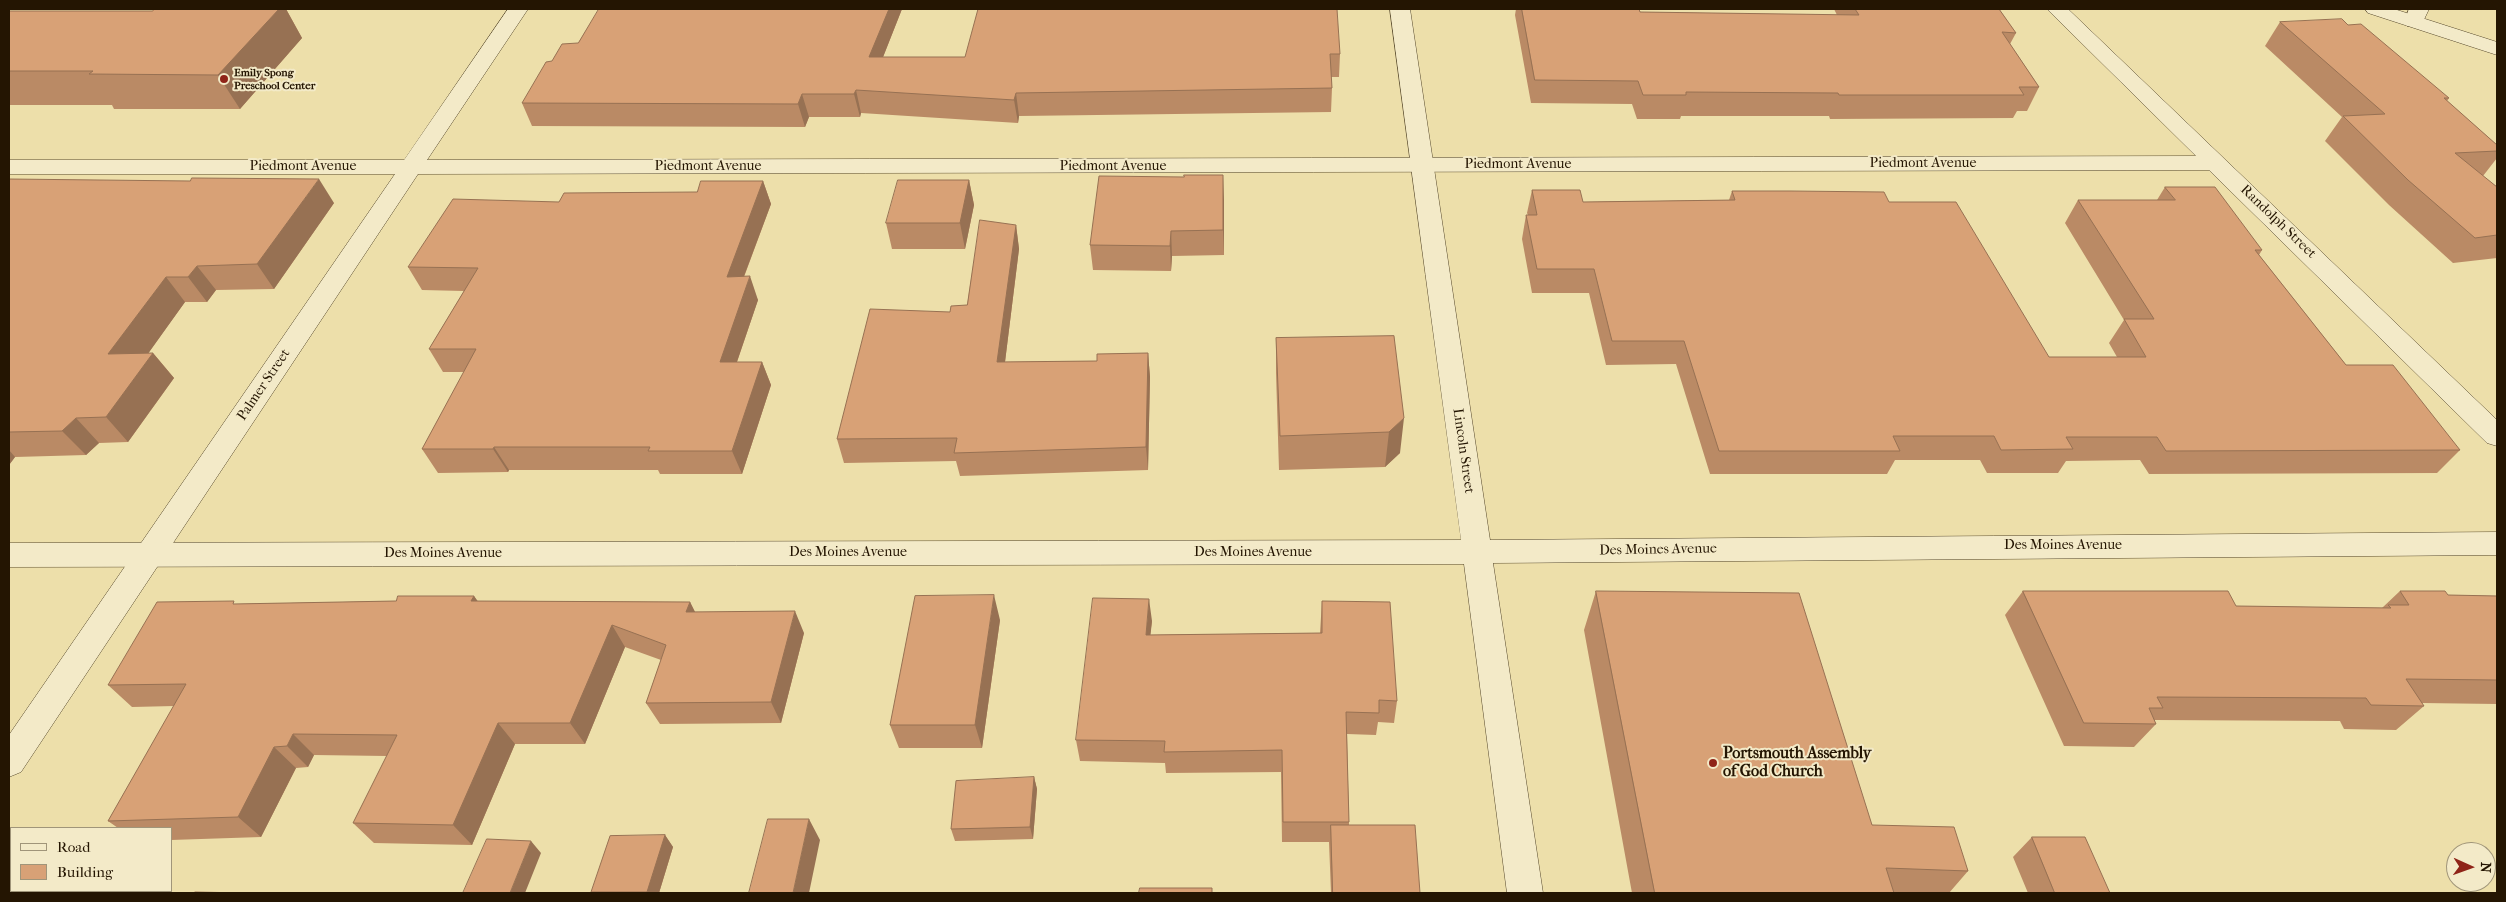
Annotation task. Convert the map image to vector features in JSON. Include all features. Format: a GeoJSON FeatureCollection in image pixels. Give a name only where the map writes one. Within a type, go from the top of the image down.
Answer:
{"type":"FeatureCollection","features":[{"type":"Feature","properties":{"kind":"street","name":"Palmer Street"},"geometry":{"type":"LineString","coordinates":[[9,762],[518,9]]}},
{"type":"Feature","properties":{"kind":"street","name":"Lincoln Street"},"geometry":{"type":"LineString","coordinates":[[1400,9],[1525,893]]}},
{"type":"Feature","properties":{"kind":"street","name":"Randolph Street"},"geometry":{"type":"LineString","coordinates":[[2057,9],[2497,436]]}},
{"type":"Feature","properties":{"kind":"street"},"geometry":{"type":"LineString","coordinates":[[2375,9],[2416,15],[2497,49]]}},
{"type":"Feature","properties":{"kind":"street","name":"Piedmont Avenue"},"geometry":{"type":"LineString","coordinates":[[9,167],[2217,164]]}},
{"type":"Feature","properties":{"kind":"street","name":"Des Moines Avenue"},"geometry":{"type":"LineString","coordinates":[[9,555],[1477,552],[2497,544]]}},
{"type":"Feature","properties":{"kind":"building"},"geometry":{"type":"Polygon","coordinates":[[[155,9],[279,9],[218,75],[89,74],[93,71],[9,71],[9,11],[152,11],[155,9]]]}},
{"type":"Feature","properties":{"kind":"building"},"geometry":{"type":"Polygon","coordinates":[[[599,9],[889,9],[869,57],[965,57],[978,9],[1337,9],[1340,54],[1330,54],[1332,88],[1016,93],[1014,100],[856,90],[854,94],[802,94],[798,104],[522,103],[546,62],[552,61],[562,44],[578,43],[599,9]]]}},
{"type":"Feature","properties":{"kind":"building"},"geometry":{"type":"Polygon","coordinates":[[[1522,9],[1639,9],[1640,12],[1859,15],[1855,9],[1999,9],[2016,33],[2002,32],[2039,87],[2019,87],[2024,95],[1839,95],[1838,93],[1686,92],[1686,95],[1643,95],[1638,81],[1535,80],[1522,9]]]}},
{"type":"Feature","properties":{"kind":"building"},"geometry":{"type":"Polygon","coordinates":[[[2342,19],[2348,25],[2361,24],[2449,98],[2444,98],[2497,145],[2497,151],[2455,153],[2497,187],[2497,235],[2475,238],[2408,180],[2343,116],[2385,114],[2280,22],[2342,19]]]}},
{"type":"Feature","properties":{"kind":"building"},"geometry":{"type":"Polygon","coordinates":[[[1184,175],[1223,175],[1223,230],[1171,231],[1170,246],[1090,245],[1099,176],[1184,177],[1184,175]]]}},
{"type":"Feature","properties":{"kind":"building"},"geometry":{"type":"Polygon","coordinates":[[[192,178],[319,179],[257,264],[197,266],[188,277],[166,277],[108,354],[153,353],[106,417],[76,418],[62,431],[9,432],[9,179],[190,181],[192,178]]]}},
{"type":"Feature","properties":{"kind":"building"},"geometry":{"type":"Polygon","coordinates":[[[898,180],[969,180],[960,223],[886,223],[898,180]]]}},
{"type":"Feature","properties":{"kind":"building"},"geometry":{"type":"Polygon","coordinates":[[[701,181],[763,181],[727,277],[750,276],[720,362],[762,362],[732,451],[648,451],[650,447],[422,449],[476,349],[429,349],[478,268],[408,267],[453,199],[559,202],[564,193],[697,192],[701,181]]]}},
{"type":"Feature","properties":{"kind":"building"},"geometry":{"type":"Polygon","coordinates":[[[2165,187],[2215,187],[2262,250],[2255,250],[2346,365],[2393,365],[2460,450],[2166,451],[2157,437],[2066,437],[2073,449],[2001,450],[1994,436],[1893,436],[1900,451],[1719,451],[1684,341],[1612,341],[1594,269],[1537,269],[1526,215],[1537,215],[1532,190],[1580,190],[1583,202],[1735,200],[1732,191],[1791,191],[1884,192],[1889,202],[1956,202],[2049,357],[2146,357],[2124,319],[2154,319],[2078,200],[2175,200],[2165,187]]]}},
{"type":"Feature","properties":{"kind":"building"},"geometry":{"type":"Polygon","coordinates":[[[980,220],[1016,225],[997,362],[1097,361],[1097,354],[1148,353],[1146,447],[954,453],[957,438],[837,439],[870,309],[950,312],[951,306],[967,305],[980,220]]]}},
{"type":"Feature","properties":{"kind":"building"},"geometry":{"type":"Polygon","coordinates":[[[1394,336],[1404,418],[1389,432],[1280,436],[1276,338],[1394,336]]]}},
{"type":"Feature","properties":{"kind":"building","name":"Portsmouth Assembly of God Church"},"geometry":{"type":"Polygon","coordinates":[[[1596,591],[1799,593],[1872,825],[1954,827],[1968,871],[1886,868],[1894,893],[1655,893],[1596,591]]]}},
{"type":"Feature","properties":{"kind":"building"},"geometry":{"type":"Polygon","coordinates":[[[2023,591],[2228,591],[2236,606],[2391,608],[2388,605],[2409,605],[2400,591],[2445,591],[2448,595],[2497,596],[2497,680],[2406,679],[2424,706],[2371,705],[2366,698],[2157,697],[2163,708],[2149,708],[2156,724],[2084,723],[2023,591]]]}},
{"type":"Feature","properties":{"kind":"building"},"geometry":{"type":"Polygon","coordinates":[[[994,595],[975,725],[890,725],[915,596],[994,595]]]}},
{"type":"Feature","properties":{"kind":"building"},"geometry":{"type":"Polygon","coordinates":[[[398,596],[474,596],[471,601],[690,602],[686,612],[795,611],[771,702],[646,703],[666,645],[612,625],[570,723],[498,723],[453,825],[353,823],[397,735],[293,734],[287,746],[274,747],[238,817],[108,821],[186,684],[108,685],[157,602],[234,601],[233,604],[396,601],[398,596]]]}},
{"type":"Feature","properties":{"kind":"building"},"geometry":{"type":"Polygon","coordinates":[[[1093,598],[1149,599],[1146,635],[1322,633],[1322,601],[1390,602],[1397,701],[1379,700],[1379,713],[1346,712],[1349,822],[1283,822],[1282,750],[1164,752],[1165,741],[1076,740],[1093,598]]]}},
{"type":"Feature","properties":{"kind":"building"},"geometry":{"type":"Polygon","coordinates":[[[1034,777],[1030,827],[951,829],[956,781],[1034,777]]]}},
{"type":"Feature","properties":{"kind":"building"},"geometry":{"type":"Polygon","coordinates":[[[768,819],[809,819],[793,893],[749,893],[768,819]]]}},
{"type":"Feature","properties":{"kind":"building"},"geometry":{"type":"Polygon","coordinates":[[[1331,825],[1415,825],[1420,893],[1333,893],[1331,825]]]}},
{"type":"Feature","properties":{"kind":"building"},"geometry":{"type":"Polygon","coordinates":[[[665,835],[647,892],[591,892],[610,836],[665,835]]]}},
{"type":"Feature","properties":{"kind":"building"},"geometry":{"type":"Polygon","coordinates":[[[2032,837],[2085,837],[2110,893],[2055,893],[2032,837]]]}},
{"type":"Feature","properties":{"kind":"building"},"geometry":{"type":"Polygon","coordinates":[[[487,839],[531,841],[510,893],[463,893],[487,839]]]}},
{"type":"Feature","properties":{"kind":"building"},"geometry":{"type":"Polygon","coordinates":[[[1140,888],[1212,888],[1212,893],[1139,893],[1140,888]]]}},
{"type":"Feature","properties":{"kind":"building"},"geometry":{"type":"Polygon","coordinates":[[[195,892],[245,893],[195,893],[195,892]]]}},
{"type":"Feature","properties":{"kind":"place","name":"Emily Spong Preschool Center"},"geometry":{"type":"Point","coordinates":[224,79]}},
{"type":"Feature","properties":{"kind":"place","name":"Portsmouth Assembly of God Church"},"geometry":{"type":"Point","coordinates":[1713,763]}}]}
